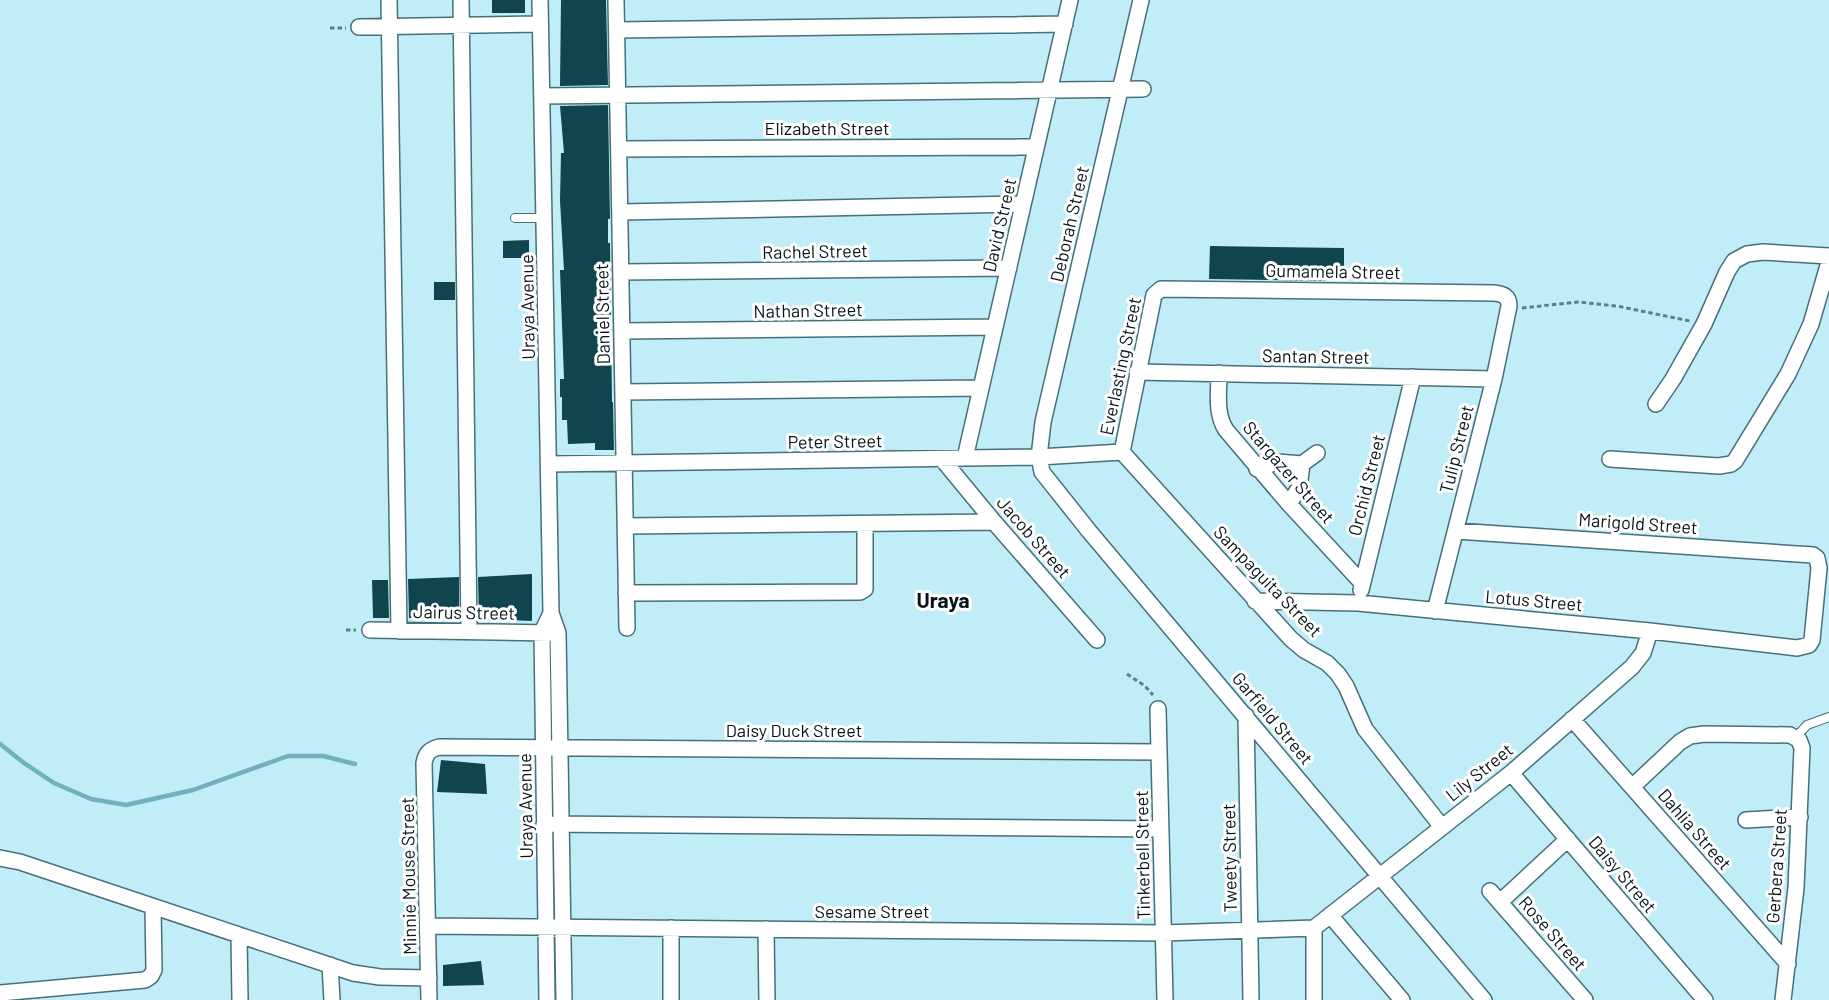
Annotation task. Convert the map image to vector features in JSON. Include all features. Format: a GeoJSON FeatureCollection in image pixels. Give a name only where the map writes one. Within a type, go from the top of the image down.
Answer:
{"type":"FeatureCollection","features":[{"type":"Feature","properties":{"kind":"street"},"geometry":{"type":"LineString","coordinates":[[389,0],[399,631]]}},
{"type":"Feature","properties":{"kind":"street"},"geometry":{"type":"LineString","coordinates":[[461,0],[469,632]]}},
{"type":"Feature","properties":{"kind":"street","name":"Uraya Avenue"},"geometry":{"type":"LineString","coordinates":[[540,0],[551,613],[558,633],[564,1000]]}},
{"type":"Feature","properties":{"kind":"street","name":"Daniel Street"},"geometry":{"type":"LineString","coordinates":[[616,0],[627,628]]}},
{"type":"Feature","properties":{"kind":"street","name":"David Street"},"geometry":{"type":"LineString","coordinates":[[965,458],[1070,0]]}},
{"type":"Feature","properties":{"kind":"street","name":"Deborah Street"},"geometry":{"type":"LineString","coordinates":[[1039,457],[1046,410],[1141,0]]}},
{"type":"Feature","properties":{"kind":"street"},"geometry":{"type":"LineString","coordinates":[[359,27],[540,24]]}},
{"type":"Feature","properties":{"kind":"street"},"geometry":{"type":"LineString","coordinates":[[617,30],[1065,24]]}},
{"type":"Feature","properties":{"kind":"street"},"geometry":{"type":"LineString","coordinates":[[542,96],[1143,89]]}},
{"type":"Feature","properties":{"kind":"street","name":"Elizabeth Street"},"geometry":{"type":"LineString","coordinates":[[619,149],[1036,147]]}},
{"type":"Feature","properties":{"kind":"street"},"geometry":{"type":"LineString","coordinates":[[620,212],[1023,204]]}},
{"type":"Feature","properties":{"kind":"street"},"geometry":{"type":"LineString","coordinates":[[1656,404],[1704,324],[1734,261],[1747,254],[1763,252],[1829,256]]}},
{"type":"Feature","properties":{"kind":"street"},"geometry":{"type":"LineString","coordinates":[[1610,459],[1719,466],[1735,461],[1788,374],[1811,324],[1829,262]]}},
{"type":"Feature","properties":{"kind":"street","name":"Rachel Street"},"geometry":{"type":"LineString","coordinates":[[621,272],[1009,268]]}},
{"type":"Feature","properties":{"kind":"street","name":"Gumamela Street"},"geometry":{"type":"LineString","coordinates":[[1158,290],[1165,288],[1494,293],[1508,302]]}},
{"type":"Feature","properties":{"kind":"street","name":"Everlasting Street"},"geometry":{"type":"LineString","coordinates":[[1122,452],[1154,295],[1158,290]]}},
{"type":"Feature","properties":{"kind":"street","name":"Tulip Street"},"geometry":{"type":"LineString","coordinates":[[1435,611],[1494,379],[1508,302]]}},
{"type":"Feature","properties":{"kind":"street","name":"Nathan Street"},"geometry":{"type":"LineString","coordinates":[[622,332],[995,327]]}},
{"type":"Feature","properties":{"kind":"street","name":"Santan Street"},"geometry":{"type":"LineString","coordinates":[[1137,372],[1494,379]]}},
{"type":"Feature","properties":{"kind":"street","name":"Stargazer Street"},"geometry":{"type":"LineString","coordinates":[[1220,373],[1221,422],[1288,504],[1362,583]]}},
{"type":"Feature","properties":{"kind":"street","name":"Orchid Street"},"geometry":{"type":"LineString","coordinates":[[1358,603],[1413,377]]}},
{"type":"Feature","properties":{"kind":"street"},"geometry":{"type":"LineString","coordinates":[[623,392],[981,388]]}},
{"type":"Feature","properties":{"kind":"street","name":"Peter Street"},"geometry":{"type":"LineString","coordinates":[[549,464],[1039,457],[1122,452]]}},
{"type":"Feature","properties":{"kind":"street","name":"Sampaguita Street"},"geometry":{"type":"LineString","coordinates":[[1122,452],[1291,639],[1304,650],[1327,663],[1338,674],[1346,686],[1365,729],[1442,827]]}},
{"type":"Feature","properties":{"kind":"street"},"geometry":{"type":"LineString","coordinates":[[1288,504],[1299,488],[1302,465],[1317,453]]}},
{"type":"Feature","properties":{"kind":"street","name":"Garfield Street"},"geometry":{"type":"LineString","coordinates":[[1039,457],[1042,472],[1047,479],[1484,1000]]}},
{"type":"Feature","properties":{"kind":"street","name":"Jacob Street"},"geometry":{"type":"LineString","coordinates":[[942,459],[1097,640]]}},
{"type":"Feature","properties":{"kind":"street"},"geometry":{"type":"LineString","coordinates":[[1257,468],[1277,462],[1302,465]]}},
{"type":"Feature","properties":{"kind":"street"},"geometry":{"type":"LineString","coordinates":[[625,526],[994,522]]}},
{"type":"Feature","properties":{"kind":"street"},"geometry":{"type":"LineString","coordinates":[[626,593],[860,592],[865,589],[865,525]]}},
{"type":"Feature","properties":{"kind":"street","name":"Marigold Street"},"geometry":{"type":"LineString","coordinates":[[1456,531],[1808,554],[1817,558],[1819,568],[1813,635],[1809,645]]}},
{"type":"Feature","properties":{"kind":"street","name":"Lotus Street"},"geometry":{"type":"LineString","coordinates":[[1255,600],[1358,603],[1650,631],[1797,648],[1809,645]]}},
{"type":"Feature","properties":{"kind":"street","name":"Uraya Avenue"},"geometry":{"type":"LineString","coordinates":[[547,1000],[542,632],[551,613]]}},
{"type":"Feature","properties":{"kind":"street","name":"Jairus Street"},"geometry":{"type":"LineString","coordinates":[[370,630],[558,633]]}},
{"type":"Feature","properties":{"kind":"street","name":"Lily Street"},"geometry":{"type":"LineString","coordinates":[[1314,928],[1511,773],[1638,660],[1647,644],[1650,631]]}},
{"type":"Feature","properties":{"kind":"street","name":"Tinkerbell Street"},"geometry":{"type":"LineString","coordinates":[[1158,709],[1165,1000]]}},
{"type":"Feature","properties":{"kind":"street","name":"Tweety Street"},"geometry":{"type":"LineString","coordinates":[[1246,716],[1251,1000]]}},
{"type":"Feature","properties":{"kind":"street","name":"Dahlia Street"},"geometry":{"type":"LineString","coordinates":[[1572,719],[1788,964]]}},
{"type":"Feature","properties":{"kind":"street"},"geometry":{"type":"LineString","coordinates":[[1632,787],[1680,741],[1690,736],[1704,734],[1796,737]]}},
{"type":"Feature","properties":{"kind":"street","name":"Gerbera Street"},"geometry":{"type":"LineString","coordinates":[[1783,1000],[1796,888],[1800,818],[1802,748],[1800,740],[1796,737]]}},
{"type":"Feature","properties":{"kind":"street","name":"Daisy Duck Street"},"geometry":{"type":"LineString","coordinates":[[428,751],[439,747],[1159,752]]}},
{"type":"Feature","properties":{"kind":"street","name":"Minnie Mouse Street"},"geometry":{"type":"LineString","coordinates":[[428,751],[424,763],[429,1000]]}},
{"type":"Feature","properties":{"kind":"street","name":"Daisy Street"},"geometry":{"type":"LineString","coordinates":[[1511,773],[1705,1000]]}},
{"type":"Feature","properties":{"kind":"street"},"geometry":{"type":"LineString","coordinates":[[1746,820],[1800,818]]}},
{"type":"Feature","properties":{"kind":"street"},"geometry":{"type":"LineString","coordinates":[[544,824],[1161,829]]}},
{"type":"Feature","properties":{"kind":"street","name":"Rose Street"},"geometry":{"type":"LineString","coordinates":[[1568,839],[1495,897],[1585,1000]]}},
{"type":"Feature","properties":{"kind":"street"},"geometry":{"type":"LineString","coordinates":[[0,858],[21,862],[365,976],[429,978]]}},
{"type":"Feature","properties":{"kind":"street"},"geometry":{"type":"LineString","coordinates":[[0,993],[145,980],[154,970],[153,907]]}},
{"type":"Feature","properties":{"kind":"street"},"geometry":{"type":"LineString","coordinates":[[1330,915],[1402,1000]]}},
{"type":"Feature","properties":{"kind":"street","name":"Sesame Street"},"geometry":{"type":"LineString","coordinates":[[429,926],[1163,933],[1314,928]]}},
{"type":"Feature","properties":{"kind":"street"},"geometry":{"type":"LineString","coordinates":[[671,928],[671,1000]]}},
{"type":"Feature","properties":{"kind":"street"},"geometry":{"type":"LineString","coordinates":[[1314,928],[1314,993],[1326,1000]]}},
{"type":"Feature","properties":{"kind":"street"},"geometry":{"type":"LineString","coordinates":[[766,929],[767,1000]]}},
{"type":"Feature","properties":{"kind":"street"},"geometry":{"type":"LineString","coordinates":[[238,935],[240,1000]]}},
{"type":"Feature","properties":{"kind":"street"},"geometry":{"type":"LineString","coordinates":[[330,965],[332,1000]]}},
{"type":"Feature","properties":{"kind":"lane"},"geometry":{"type":"LineString","coordinates":[[515,218],[544,218]]}},
{"type":"Feature","properties":{"kind":"lane"},"geometry":{"type":"LineString","coordinates":[[1796,737],[1808,725],[1829,717]]}},
{"type":"Feature","properties":{"kind":"path"},"geometry":{"type":"LineString","coordinates":[[1508,302],[1527,308],[1565,302],[1592,303],[1704,324]]}},
{"type":"Feature","properties":{"kind":"path"},"geometry":{"type":"LineString","coordinates":[[1127,674],[1152,692],[1158,709]]}},
{"type":"Feature","properties":{"kind":"building"},"geometry":{"type":"Polygon","coordinates":[[[492,0],[525,0],[525,13],[492,13],[492,0]]]}},
{"type":"Feature","properties":{"kind":"building"},"geometry":{"type":"Polygon","coordinates":[[[561,0],[606,0],[608,85],[560,86],[561,0]]]}},
{"type":"Feature","properties":{"kind":"building"},"geometry":{"type":"Polygon","coordinates":[[[608,105],[610,219],[608,219],[608,243],[610,243],[614,450],[595,450],[595,443],[568,444],[567,420],[562,420],[560,379],[564,379],[560,270],[564,270],[560,201],[561,153],[564,153],[560,106],[608,105]]]}},
{"type":"Feature","properties":{"kind":"building"},"geometry":{"type":"Polygon","coordinates":[[[529,240],[529,258],[503,258],[503,241],[529,240]]]}},
{"type":"Feature","properties":{"kind":"building"},"geometry":{"type":"Polygon","coordinates":[[[1210,246],[1344,248],[1344,271],[1325,271],[1325,281],[1209,279],[1210,246]]]}},
{"type":"Feature","properties":{"kind":"building"},"geometry":{"type":"Polygon","coordinates":[[[434,282],[455,282],[455,300],[434,300],[434,282]]]}},
{"type":"Feature","properties":{"kind":"building"},"geometry":{"type":"Polygon","coordinates":[[[532,574],[532,621],[479,619],[478,577],[532,574]]]}},
{"type":"Feature","properties":{"kind":"building"},"geometry":{"type":"Polygon","coordinates":[[[459,577],[459,619],[409,618],[408,579],[459,577]]]}},
{"type":"Feature","properties":{"kind":"building"},"geometry":{"type":"Polygon","coordinates":[[[372,580],[388,580],[389,618],[373,618],[372,580]]]}},
{"type":"Feature","properties":{"kind":"building"},"geometry":{"type":"Polygon","coordinates":[[[441,760],[485,764],[487,794],[437,792],[441,760]]]}},
{"type":"Feature","properties":{"kind":"building"},"geometry":{"type":"Polygon","coordinates":[[[481,961],[484,985],[443,986],[443,965],[481,961]]]}},
{"type":"Feature","properties":{"kind":"waterway"},"geometry":{"type":"LineString","coordinates":[[0,744],[54,783],[91,799],[126,805],[193,790],[288,756],[323,756],[355,764]]}},
{"type":"Feature","properties":{"kind":"district","name":"Uraya"},"geometry":{"type":"Point","coordinates":[943,599]}}]}
